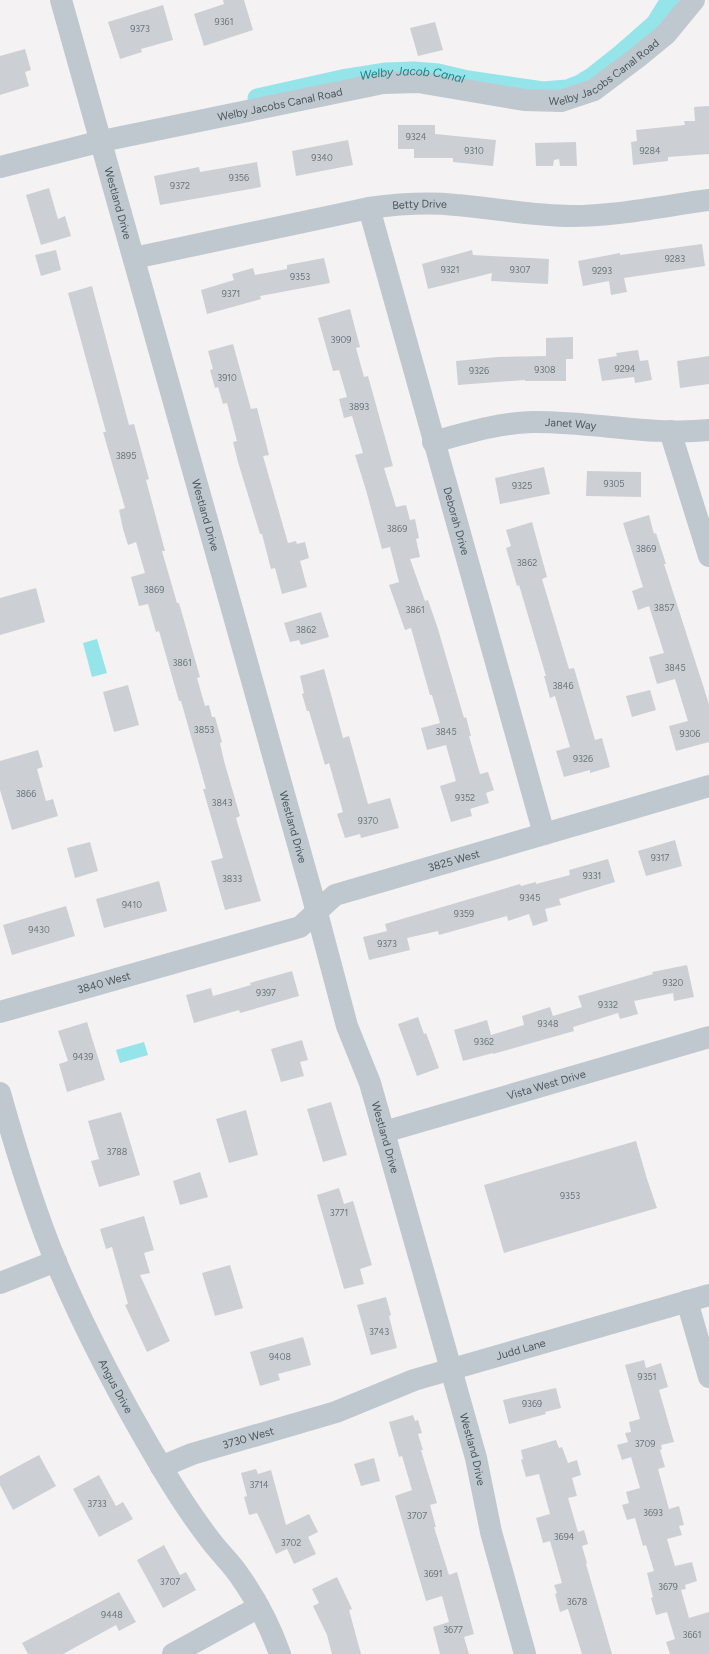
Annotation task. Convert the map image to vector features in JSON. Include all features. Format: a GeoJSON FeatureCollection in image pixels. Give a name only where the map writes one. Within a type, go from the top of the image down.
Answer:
{"type":"FeatureCollection","features":[{"type":"Feature","properties":{"kind":"street","name":"Westland Drive"},"geometry":{"type":"LineString","coordinates":[[61,0],[102,141],[347,1026],[370,1083],[476,1458],[491,1532],[525,1654]]}},
{"type":"Feature","properties":{"kind":"street","name":"Welby Jacobs Canal Road"},"geometry":{"type":"LineString","coordinates":[[0,167],[102,141],[383,83],[418,82],[524,100],[561,101],[594,90],[638,57],[666,34],[694,0]]}},
{"type":"Feature","properties":{"kind":"street","name":"Betty Drive"},"geometry":{"type":"LineString","coordinates":[[134,258],[369,208],[418,203],[454,204],[569,216],[594,215],[709,200]]}},
{"type":"Feature","properties":{"kind":"street","name":"Deborah Drive"},"geometry":{"type":"LineString","coordinates":[[369,208],[433,442],[544,834]]}},
{"type":"Feature","properties":{"kind":"street","name":"Janet Way"},"geometry":{"type":"LineString","coordinates":[[433,442],[498,426],[532,422],[670,431],[709,430]]}},
{"type":"Feature","properties":{"kind":"street"},"geometry":{"type":"LineString","coordinates":[[670,431],[709,556]]}},
{"type":"Feature","properties":{"kind":"street","name":"3825 West"},"geometry":{"type":"LineString","coordinates":[[208,954],[300,927],[334,895],[709,786]]}},
{"type":"Feature","properties":{"kind":"street","name":"3840 West"},"geometry":{"type":"LineString","coordinates":[[0,1012],[208,954]]}},
{"type":"Feature","properties":{"kind":"street","name":"Vista West Drive"},"geometry":{"type":"LineString","coordinates":[[384,1132],[709,1037]]}},
{"type":"Feature","properties":{"kind":"street","name":"Angus Drive"},"geometry":{"type":"LineString","coordinates":[[0,1093],[18,1158],[56,1261],[94,1343],[161,1467],[189,1513],[239,1575],[259,1607],[280,1654]]}},
{"type":"Feature","properties":{"kind":"street"},"geometry":{"type":"LineString","coordinates":[[0,1283],[56,1261]]}},
{"type":"Feature","properties":{"kind":"street","name":"Judd Lane"},"geometry":{"type":"LineString","coordinates":[[336,1412],[414,1380],[709,1295]]}},
{"type":"Feature","properties":{"kind":"street"},"geometry":{"type":"LineString","coordinates":[[687,1301],[709,1377]]}},
{"type":"Feature","properties":{"kind":"street","name":"3730 West"},"geometry":{"type":"LineString","coordinates":[[161,1467],[192,1454],[336,1412]]}},
{"type":"Feature","properties":{"kind":"street"},"geometry":{"type":"LineString","coordinates":[[173,1654],[259,1607]]}},
{"type":"Feature","properties":{"kind":"water"},"geometry":{"type":"Polygon","coordinates":[[[97,639],[107,673],[92,677],[83,643],[97,639]]]}},
{"type":"Feature","properties":{"kind":"water"},"geometry":{"type":"Polygon","coordinates":[[[144,1042],[148,1055],[120,1063],[116,1050],[144,1042]]]}},
{"type":"Feature","properties":{"kind":"building"},"geometry":{"type":"Polygon","coordinates":[[[223,0],[244,0],[253,30],[204,46],[194,14],[224,4],[223,0]]]}},
{"type":"Feature","properties":{"kind":"building"},"geometry":{"type":"Polygon","coordinates":[[[163,5],[173,40],[141,49],[142,52],[120,59],[108,22],[163,5]]]}},
{"type":"Feature","properties":{"kind":"building"},"geometry":{"type":"Polygon","coordinates":[[[435,22],[443,50],[418,56],[410,28],[435,22]]]}},
{"type":"Feature","properties":{"kind":"building"},"geometry":{"type":"Polygon","coordinates":[[[25,49],[31,70],[25,72],[29,86],[0,95],[0,56],[25,49]]]}},
{"type":"Feature","properties":{"kind":"building"},"geometry":{"type":"Polygon","coordinates":[[[709,106],[709,154],[668,157],[668,161],[633,165],[631,142],[637,141],[636,130],[685,125],[684,121],[695,121],[694,107],[709,106]]]}},
{"type":"Feature","properties":{"kind":"building"},"geometry":{"type":"Polygon","coordinates":[[[398,125],[435,125],[435,134],[496,140],[493,166],[453,162],[453,158],[414,158],[414,149],[398,149],[398,125]]]}},
{"type":"Feature","properties":{"kind":"building"},"geometry":{"type":"Polygon","coordinates":[[[348,140],[353,165],[296,176],[292,151],[348,140]]]}},
{"type":"Feature","properties":{"kind":"building"},"geometry":{"type":"Polygon","coordinates":[[[576,142],[577,166],[560,166],[559,159],[554,160],[553,166],[536,166],[535,143],[576,142]]]}},
{"type":"Feature","properties":{"kind":"building"},"geometry":{"type":"Polygon","coordinates":[[[257,162],[261,187],[160,205],[154,176],[199,167],[200,172],[257,162]]]}},
{"type":"Feature","properties":{"kind":"building"},"geometry":{"type":"Polygon","coordinates":[[[49,188],[58,219],[65,216],[71,236],[41,245],[26,195],[49,188]]]}},
{"type":"Feature","properties":{"kind":"building"},"geometry":{"type":"Polygon","coordinates":[[[702,244],[705,266],[624,278],[627,292],[611,295],[609,281],[583,286],[578,261],[620,253],[620,255],[702,244]]]}},
{"type":"Feature","properties":{"kind":"building"},"geometry":{"type":"Polygon","coordinates":[[[56,250],[61,270],[41,276],[35,255],[56,250]]]}},
{"type":"Feature","properties":{"kind":"building"},"geometry":{"type":"Polygon","coordinates":[[[472,250],[473,255],[549,259],[548,284],[491,281],[492,273],[428,289],[422,264],[472,250]]]}},
{"type":"Feature","properties":{"kind":"building"},"geometry":{"type":"Polygon","coordinates":[[[324,258],[330,283],[260,296],[261,299],[207,314],[201,290],[234,280],[232,274],[253,268],[255,275],[287,269],[287,265],[324,258]]]}},
{"type":"Feature","properties":{"kind":"building"},"geometry":{"type":"Polygon","coordinates":[[[92,286],[129,425],[134,424],[149,479],[146,480],[165,551],[162,551],[177,603],[179,603],[200,677],[197,678],[205,706],[209,705],[212,717],[215,717],[222,742],[220,743],[224,761],[240,816],[236,818],[261,901],[225,910],[211,861],[223,858],[203,789],[206,789],[159,631],[156,632],[148,604],[139,606],[131,577],[145,573],[136,542],[128,545],[123,529],[119,510],[125,508],[103,432],[106,432],[68,293],[92,286]]]}},
{"type":"Feature","properties":{"kind":"building"},"geometry":{"type":"Polygon","coordinates":[[[350,309],[360,347],[356,348],[364,377],[368,376],[393,466],[384,468],[396,507],[406,505],[410,520],[415,519],[419,538],[416,539],[420,557],[410,559],[425,601],[428,600],[438,629],[464,718],[466,717],[471,736],[469,736],[480,774],[488,772],[494,790],[486,793],[489,803],[470,809],[472,816],[451,822],[440,786],[456,781],[446,745],[427,750],[421,728],[440,723],[432,695],[430,695],[411,628],[405,630],[389,585],[399,582],[390,547],[382,549],[355,455],[363,453],[352,416],[344,418],[339,399],[347,397],[339,370],[333,371],[318,318],[350,309]]]}},
{"type":"Feature","properties":{"kind":"building"},"geometry":{"type":"Polygon","coordinates":[[[573,337],[573,359],[566,359],[566,381],[525,380],[458,385],[456,361],[498,357],[546,356],[546,338],[573,337]]]}},
{"type":"Feature","properties":{"kind":"building"},"geometry":{"type":"Polygon","coordinates":[[[233,344],[251,409],[257,408],[269,455],[263,456],[288,543],[296,541],[297,544],[305,542],[309,558],[300,561],[307,587],[282,594],[275,568],[271,569],[262,534],[260,534],[238,462],[233,442],[237,441],[227,403],[223,404],[218,387],[215,388],[210,370],[213,369],[208,351],[233,344]]]}},
{"type":"Feature","properties":{"kind":"building"},"geometry":{"type":"Polygon","coordinates":[[[638,350],[640,361],[648,360],[652,380],[635,383],[634,377],[602,381],[598,359],[617,356],[616,353],[638,350]]]}},
{"type":"Feature","properties":{"kind":"building"},"geometry":{"type":"Polygon","coordinates":[[[709,356],[709,384],[680,388],[677,361],[709,356]]]}},
{"type":"Feature","properties":{"kind":"building"},"geometry":{"type":"Polygon","coordinates":[[[544,467],[550,494],[500,504],[495,478],[544,467]]]}},
{"type":"Feature","properties":{"kind":"building"},"geometry":{"type":"Polygon","coordinates":[[[587,471],[641,472],[641,497],[586,496],[587,471]]]}},
{"type":"Feature","properties":{"kind":"building"},"geometry":{"type":"Polygon","coordinates":[[[649,515],[654,534],[656,533],[666,564],[664,564],[709,704],[709,742],[676,751],[669,726],[688,721],[675,679],[657,684],[649,657],[664,653],[649,606],[638,610],[632,591],[643,587],[623,523],[649,515]]]}},
{"type":"Feature","properties":{"kind":"building"},"geometry":{"type":"Polygon","coordinates":[[[532,522],[547,577],[542,579],[569,669],[574,668],[595,740],[602,738],[610,767],[590,773],[590,770],[564,777],[556,751],[570,747],[555,696],[550,698],[544,676],[546,676],[519,585],[517,586],[506,548],[511,546],[506,530],[532,522]]]}},
{"type":"Feature","properties":{"kind":"building"},"geometry":{"type":"Polygon","coordinates":[[[36,588],[45,622],[0,635],[0,598],[36,588]]]}},
{"type":"Feature","properties":{"kind":"building"},"geometry":{"type":"Polygon","coordinates":[[[321,612],[329,637],[301,645],[299,640],[290,642],[284,623],[321,612]]]}},
{"type":"Feature","properties":{"kind":"building"},"geometry":{"type":"Polygon","coordinates":[[[324,669],[343,738],[349,736],[368,804],[390,798],[399,828],[361,838],[360,834],[345,838],[337,814],[343,812],[329,763],[325,765],[309,711],[307,711],[302,694],[304,693],[300,676],[324,669]]]}},
{"type":"Feature","properties":{"kind":"building"},"geometry":{"type":"Polygon","coordinates":[[[128,685],[139,725],[114,732],[103,692],[128,685]]]}},
{"type":"Feature","properties":{"kind":"building"},"geometry":{"type":"Polygon","coordinates":[[[650,690],[656,710],[632,717],[626,696],[650,690]]]}},
{"type":"Feature","properties":{"kind":"building"},"geometry":{"type":"Polygon","coordinates":[[[38,750],[43,767],[37,769],[46,801],[53,799],[58,816],[12,830],[0,790],[0,761],[38,750]]]}},
{"type":"Feature","properties":{"kind":"building"},"geometry":{"type":"Polygon","coordinates":[[[675,840],[682,866],[646,876],[638,851],[675,840]]]}},
{"type":"Feature","properties":{"kind":"building"},"geometry":{"type":"Polygon","coordinates":[[[90,842],[98,871],[75,878],[67,848],[90,842]]]}},
{"type":"Feature","properties":{"kind":"building"},"geometry":{"type":"Polygon","coordinates":[[[608,859],[615,882],[559,899],[561,905],[545,909],[548,921],[533,926],[529,914],[508,921],[507,916],[439,935],[438,931],[407,938],[410,950],[369,960],[363,937],[387,931],[385,924],[520,884],[521,886],[536,882],[536,884],[570,875],[569,870],[608,859]]]}},
{"type":"Feature","properties":{"kind":"building"},"geometry":{"type":"Polygon","coordinates":[[[159,881],[167,911],[104,928],[96,899],[159,881]]]}},
{"type":"Feature","properties":{"kind":"building"},"geometry":{"type":"Polygon","coordinates":[[[66,906],[75,936],[12,955],[3,925],[66,906]]]}},
{"type":"Feature","properties":{"kind":"building"},"geometry":{"type":"Polygon","coordinates":[[[687,965],[694,997],[674,1001],[673,993],[634,1001],[638,1014],[620,1019],[618,1013],[573,1027],[574,1031],[463,1061],[454,1030],[487,1020],[491,1035],[524,1025],[522,1016],[550,1007],[553,1016],[582,1007],[578,996],[653,974],[652,972],[687,965]]]}},
{"type":"Feature","properties":{"kind":"building"},"geometry":{"type":"Polygon","coordinates":[[[292,971],[299,996],[240,1013],[239,1010],[194,1023],[186,995],[211,988],[213,996],[251,985],[250,983],[292,971]]]}},
{"type":"Feature","properties":{"kind":"building"},"geometry":{"type":"Polygon","coordinates":[[[418,1017],[424,1034],[426,1033],[439,1068],[417,1076],[398,1024],[418,1017]]]}},
{"type":"Feature","properties":{"kind":"building"},"geometry":{"type":"Polygon","coordinates":[[[87,1022],[105,1080],[67,1092],[59,1064],[68,1061],[58,1031],[87,1022]]]}},
{"type":"Feature","properties":{"kind":"building"},"geometry":{"type":"Polygon","coordinates":[[[302,1040],[308,1060],[300,1062],[304,1076],[281,1082],[271,1049],[302,1040]]]}},
{"type":"Feature","properties":{"kind":"building"},"geometry":{"type":"Polygon","coordinates":[[[331,1102],[347,1155],[323,1162],[307,1109],[331,1102]]]}},
{"type":"Feature","properties":{"kind":"building"},"geometry":{"type":"Polygon","coordinates":[[[246,1110],[258,1155],[229,1163],[216,1119],[246,1110]]]}},
{"type":"Feature","properties":{"kind":"building"},"geometry":{"type":"Polygon","coordinates":[[[121,1112],[140,1175],[99,1187],[91,1161],[99,1159],[88,1121],[121,1112]]]}},
{"type":"Feature","properties":{"kind":"building"},"geometry":{"type":"Polygon","coordinates":[[[636,1141],[657,1208],[504,1253],[484,1185],[636,1141]]]}},
{"type":"Feature","properties":{"kind":"building"},"geometry":{"type":"Polygon","coordinates":[[[200,1172],[208,1197],[180,1205],[173,1181],[200,1172]]]}},
{"type":"Feature","properties":{"kind":"building"},"geometry":{"type":"Polygon","coordinates":[[[339,1188],[344,1204],[353,1201],[372,1265],[360,1269],[364,1284],[344,1289],[317,1195],[339,1188]]]}},
{"type":"Feature","properties":{"kind":"building"},"geometry":{"type":"Polygon","coordinates":[[[144,1216],[154,1250],[144,1253],[150,1273],[140,1275],[170,1341],[147,1352],[125,1305],[128,1304],[112,1247],[106,1249],[100,1229],[144,1216]]]}},
{"type":"Feature","properties":{"kind":"building"},"geometry":{"type":"Polygon","coordinates":[[[230,1265],[243,1308],[215,1316],[202,1273],[230,1265]]]}},
{"type":"Feature","properties":{"kind":"building"},"geometry":{"type":"Polygon","coordinates":[[[386,1297],[397,1348],[371,1355],[357,1305],[386,1297]]]}},
{"type":"Feature","properties":{"kind":"building"},"geometry":{"type":"Polygon","coordinates":[[[303,1337],[311,1365],[278,1374],[280,1380],[260,1386],[250,1352],[303,1337]]]}},
{"type":"Feature","properties":{"kind":"building"},"geometry":{"type":"Polygon","coordinates":[[[644,1360],[646,1368],[661,1363],[668,1387],[659,1390],[674,1442],[661,1445],[662,1449],[660,1450],[665,1467],[658,1469],[669,1509],[679,1506],[684,1525],[679,1526],[682,1535],[667,1539],[675,1566],[692,1562],[697,1581],[685,1585],[686,1589],[681,1590],[689,1618],[709,1612],[709,1654],[670,1654],[666,1642],[675,1639],[667,1612],[656,1615],[651,1598],[653,1597],[647,1573],[654,1571],[646,1545],[643,1546],[635,1518],[627,1520],[622,1505],[629,1503],[626,1492],[640,1488],[631,1457],[622,1460],[617,1445],[628,1442],[625,1433],[631,1432],[629,1422],[640,1419],[625,1365],[644,1360]]]}},
{"type":"Feature","properties":{"kind":"building"},"geometry":{"type":"Polygon","coordinates":[[[556,1388],[561,1408],[545,1412],[546,1414],[509,1424],[503,1400],[556,1388]]]}},
{"type":"Feature","properties":{"kind":"building"},"geometry":{"type":"Polygon","coordinates":[[[413,1415],[415,1421],[418,1420],[422,1433],[418,1434],[423,1450],[421,1450],[437,1503],[430,1505],[436,1527],[434,1527],[449,1575],[457,1572],[474,1634],[464,1637],[469,1654],[440,1654],[433,1627],[449,1622],[442,1596],[426,1601],[395,1496],[412,1490],[402,1456],[399,1457],[389,1422],[413,1415]]]}},
{"type":"Feature","properties":{"kind":"building"},"geometry":{"type":"Polygon","coordinates":[[[556,1440],[559,1448],[562,1447],[568,1463],[577,1460],[581,1475],[572,1478],[577,1496],[568,1498],[578,1532],[584,1530],[588,1544],[582,1546],[612,1654],[582,1654],[568,1609],[560,1612],[555,1594],[557,1593],[554,1585],[562,1583],[550,1541],[543,1543],[536,1518],[550,1514],[539,1474],[526,1477],[521,1460],[523,1459],[521,1450],[556,1440]]]}},
{"type":"Feature","properties":{"kind":"building"},"geometry":{"type":"Polygon","coordinates":[[[39,1455],[56,1486],[13,1510],[0,1485],[0,1476],[39,1455]]]}},
{"type":"Feature","properties":{"kind":"building"},"geometry":{"type":"Polygon","coordinates":[[[374,1458],[380,1481],[361,1486],[354,1464],[374,1458]]]}},
{"type":"Feature","properties":{"kind":"building"},"geometry":{"type":"Polygon","coordinates":[[[256,1469],[258,1474],[271,1470],[286,1525],[309,1514],[318,1532],[308,1537],[316,1554],[294,1564],[287,1549],[276,1554],[257,1513],[249,1515],[244,1497],[247,1496],[241,1473],[256,1469]]]}},
{"type":"Feature","properties":{"kind":"building"},"geometry":{"type":"Polygon","coordinates":[[[99,1475],[116,1506],[123,1502],[133,1519],[99,1537],[73,1489],[99,1475]]]}},
{"type":"Feature","properties":{"kind":"building"},"geometry":{"type":"Polygon","coordinates":[[[164,1545],[180,1575],[186,1572],[196,1590],[163,1608],[137,1560],[164,1545]]]}},
{"type":"Feature","properties":{"kind":"building"},"geometry":{"type":"Polygon","coordinates":[[[337,1577],[352,1609],[349,1610],[361,1654],[332,1654],[327,1635],[313,1606],[319,1603],[312,1589],[337,1577]]]}},
{"type":"Feature","properties":{"kind":"building"},"geometry":{"type":"Polygon","coordinates":[[[119,1592],[136,1622],[119,1631],[116,1625],[63,1654],[28,1654],[22,1643],[119,1592]]]}},
{"type":"Feature","properties":{"kind":"waterway","name":"Welby Jacob Canal"},"geometry":{"type":"LineString","coordinates":[[257,98],[342,79],[386,72],[414,71],[438,73],[468,80],[543,91],[567,89],[580,84],[593,76],[622,53],[655,24],[670,0]]}}]}
